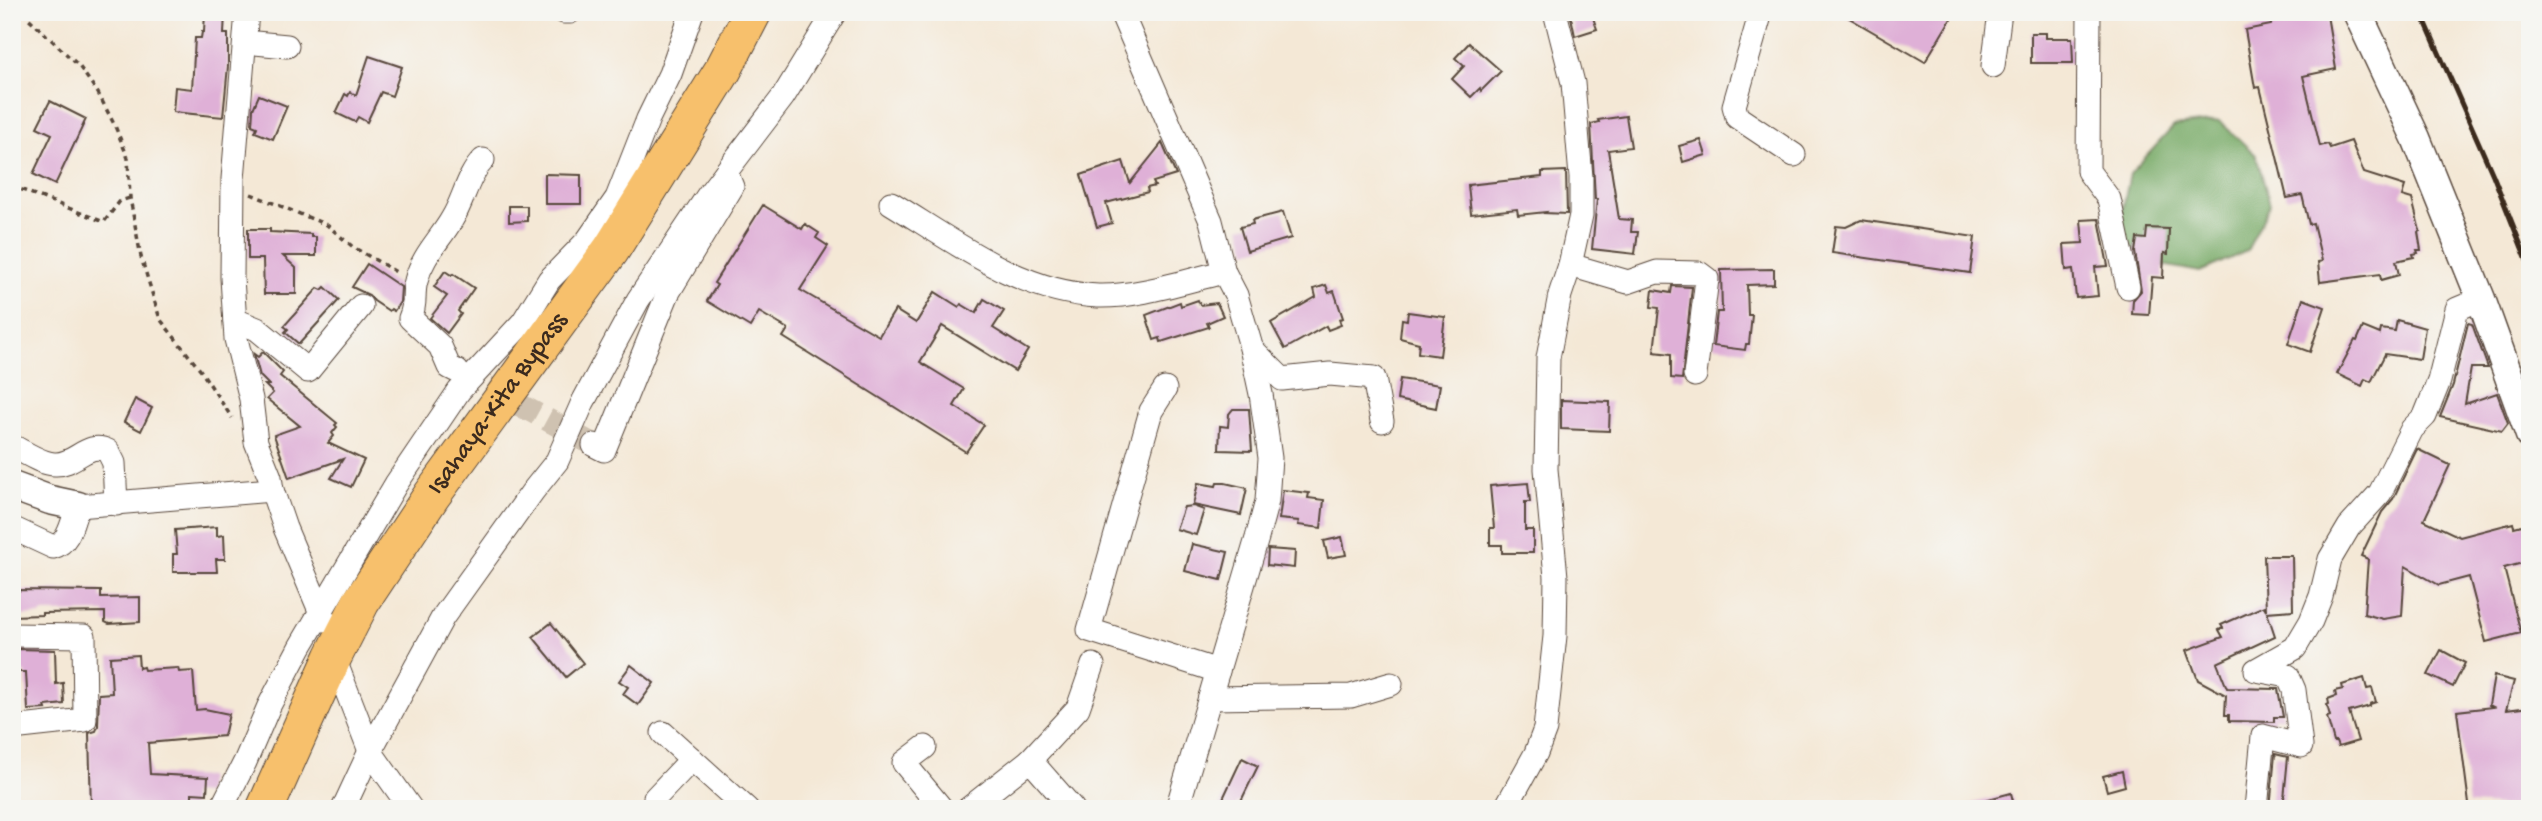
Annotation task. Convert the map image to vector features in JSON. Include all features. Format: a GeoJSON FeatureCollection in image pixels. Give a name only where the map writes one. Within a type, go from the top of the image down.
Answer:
{"type":"FeatureCollection","features":[{"type":"Feature","properties":{"kind":"highway","name":"Isahaya-Kita Bypass"},"geometry":{"type":"LineString","coordinates":[[265,809],[333,657],[361,602],[432,495],[611,250],[723,70],[754,12]]}},
{"type":"Feature","properties":{"kind":"street"},"geometry":{"type":"LineString","coordinates":[[247,12],[233,187],[232,278],[236,339],[251,399],[256,442],[285,528],[321,610],[333,657],[370,751],[411,809]]}},
{"type":"Feature","properties":{"kind":"street"},"geometry":{"type":"LineString","coordinates":[[564,12],[570,12]]}},
{"type":"Feature","properties":{"kind":"street"},"geometry":{"type":"LineString","coordinates":[[221,809],[269,706],[321,610],[396,484],[459,391],[523,322],[549,281],[587,241],[617,198],[648,119],[670,75],[692,12]]}},
{"type":"Feature","properties":{"kind":"street"},"geometry":{"type":"LineString","coordinates":[[343,809],[370,751],[443,617],[556,461],[583,401],[638,300],[726,172],[783,97],[835,12]]}},
{"type":"Feature","properties":{"kind":"street"},"geometry":{"type":"LineString","coordinates":[[1121,12],[1211,221],[1224,272],[1236,295],[1251,348],[1270,458],[1267,501],[1177,809]]}},
{"type":"Feature","properties":{"kind":"street"},"geometry":{"type":"LineString","coordinates":[[1505,809],[1536,753],[1545,729],[1550,696],[1556,577],[1546,469],[1548,358],[1560,295],[1581,215],[1581,177],[1573,83],[1555,12]]}},
{"type":"Feature","properties":{"kind":"street"},"geometry":{"type":"LineString","coordinates":[[1761,12],[1734,106],[1737,117],[1794,155]]}},
{"type":"Feature","properties":{"kind":"street"},"geometry":{"type":"LineString","coordinates":[[1993,66],[2000,12]]}},
{"type":"Feature","properties":{"kind":"street"},"geometry":{"type":"LineString","coordinates":[[2088,12],[2088,171],[2109,199],[2128,287]]}},
{"type":"Feature","properties":{"kind":"street"},"geometry":{"type":"LineString","coordinates":[[2357,12],[2416,138],[2481,299],[2530,435]]}},
{"type":"Feature","properties":{"kind":"street"},"geometry":{"type":"LineString","coordinates":[[245,42],[287,46]]}},
{"type":"Feature","properties":{"kind":"street"},"geometry":{"type":"LineString","coordinates":[[457,371],[449,368],[440,346],[410,318],[415,306],[415,283],[428,251],[453,218],[475,169],[483,160]]}},
{"type":"Feature","properties":{"kind":"street"},"geometry":{"type":"LineString","coordinates":[[594,445],[604,450],[668,293],[732,187],[726,172]]}},
{"type":"Feature","properties":{"kind":"street"},"geometry":{"type":"LineString","coordinates":[[891,203],[1021,279],[1053,290],[1099,296],[1139,291],[1224,272]]}},
{"type":"Feature","properties":{"kind":"street"},"geometry":{"type":"LineString","coordinates":[[1570,265],[1628,282],[1657,272],[1699,273],[1707,279],[1695,376]]}},
{"type":"Feature","properties":{"kind":"street"},"geometry":{"type":"LineString","coordinates":[[2256,809],[2263,736],[2301,746],[2294,690],[2288,676],[2256,670],[2295,648],[2316,608],[2330,559],[2348,527],[2379,493],[2412,429],[2425,416],[2439,381],[2457,309],[2481,299]]}},
{"type":"Feature","properties":{"kind":"street"},"geometry":{"type":"LineString","coordinates":[[235,320],[257,329],[308,371],[361,306]]}},
{"type":"Feature","properties":{"kind":"street"},"geometry":{"type":"LineString","coordinates":[[1251,348],[1282,379],[1330,374],[1374,379],[1382,421]]}},
{"type":"Feature","properties":{"kind":"street"},"geometry":{"type":"LineString","coordinates":[[1165,390],[1151,411],[1089,630],[1218,671]]}},
{"type":"Feature","properties":{"kind":"street"},"geometry":{"type":"LineString","coordinates":[[12,446],[52,464],[68,461],[91,448],[98,447],[108,452],[114,463],[116,504]]}},
{"type":"Feature","properties":{"kind":"street"},"geometry":{"type":"LineString","coordinates":[[12,486],[50,500],[78,506],[272,490]]}},
{"type":"Feature","properties":{"kind":"street"},"geometry":{"type":"LineString","coordinates":[[12,528],[53,547],[57,546],[65,541],[78,506]]}},
{"type":"Feature","properties":{"kind":"street"},"geometry":{"type":"LineString","coordinates":[[12,635],[84,636],[85,720],[12,729]]}},
{"type":"Feature","properties":{"kind":"street"},"geometry":{"type":"LineString","coordinates":[[968,809],[1030,760],[1078,708],[1093,665]]}},
{"type":"Feature","properties":{"kind":"street"},"geometry":{"type":"LineString","coordinates":[[1210,698],[1351,696],[1391,684]]}},
{"type":"Feature","properties":{"kind":"street"},"geometry":{"type":"LineString","coordinates":[[663,733],[747,809]]}},
{"type":"Feature","properties":{"kind":"street"},"geometry":{"type":"LineString","coordinates":[[925,747],[904,763],[942,809]]}},
{"type":"Feature","properties":{"kind":"street"},"geometry":{"type":"LineString","coordinates":[[655,798],[692,759]]}},
{"type":"Feature","properties":{"kind":"street"},"geometry":{"type":"LineString","coordinates":[[1030,760],[1073,809]]}},
{"type":"Feature","properties":{"kind":"path"},"geometry":{"type":"LineString","coordinates":[[22,12],[79,66],[99,93],[128,158],[130,198],[141,257],[160,319],[201,371],[232,418],[256,442]]}},
{"type":"Feature","properties":{"kind":"path"},"geometry":{"type":"LineString","coordinates":[[12,186],[104,222],[120,201],[130,198]]}},
{"type":"Feature","properties":{"kind":"path"},"geometry":{"type":"LineString","coordinates":[[233,187],[327,225],[353,247],[415,283]]}},
{"type":"Feature","properties":{"kind":"green space"},"geometry":{"type":"Polygon","coordinates":[[[2219,121],[2256,155],[2270,204],[2247,251],[2200,272],[2146,262],[2118,232],[2130,174],[2174,126],[2219,121]]]}},
{"type":"Feature","properties":{"kind":"building"},"geometry":{"type":"Polygon","coordinates":[[[205,12],[225,12],[224,34],[228,34],[228,66],[223,117],[173,112],[175,87],[192,89],[195,38],[201,38],[204,32],[205,12]]]}},
{"type":"Feature","properties":{"kind":"building"},"geometry":{"type":"Polygon","coordinates":[[[1570,12],[1589,12],[1597,29],[1575,36],[1570,12]]]}},
{"type":"Feature","properties":{"kind":"building"},"geometry":{"type":"Polygon","coordinates":[[[1839,12],[1955,12],[1925,62],[1839,12]]]}},
{"type":"Feature","properties":{"kind":"building"},"geometry":{"type":"Polygon","coordinates":[[[2273,12],[2322,12],[2322,16],[2327,15],[2336,69],[2303,76],[2320,146],[2328,144],[2330,148],[2351,141],[2364,173],[2405,186],[2402,196],[2412,199],[2420,231],[2421,250],[2413,254],[2414,257],[2396,261],[2399,275],[2381,280],[2380,274],[2320,282],[2318,262],[2322,261],[2313,223],[2309,224],[2302,195],[2287,198],[2260,87],[2255,88],[2245,30],[2271,25],[2273,12]]]}},
{"type":"Feature","properties":{"kind":"building"},"geometry":{"type":"Polygon","coordinates":[[[2031,33],[2046,33],[2046,38],[2072,38],[2073,63],[2031,63],[2031,33]]]}},
{"type":"Feature","properties":{"kind":"building"},"geometry":{"type":"Polygon","coordinates":[[[1469,43],[1501,71],[1471,97],[1452,79],[1464,66],[1455,58],[1469,43]]]}},
{"type":"Feature","properties":{"kind":"building"},"geometry":{"type":"Polygon","coordinates":[[[369,56],[402,67],[392,96],[381,92],[367,122],[358,117],[355,122],[336,113],[345,94],[348,96],[350,92],[356,95],[369,56]]]}},
{"type":"Feature","properties":{"kind":"building"},"geometry":{"type":"Polygon","coordinates":[[[259,95],[287,106],[273,139],[255,132],[257,127],[252,125],[253,109],[259,95]]]}},
{"type":"Feature","properties":{"kind":"building"},"geometry":{"type":"Polygon","coordinates":[[[50,101],[86,119],[55,185],[33,174],[52,134],[37,127],[50,101]]]}},
{"type":"Feature","properties":{"kind":"building"},"geometry":{"type":"Polygon","coordinates":[[[1626,116],[1631,147],[1608,150],[1619,219],[1632,220],[1631,232],[1638,232],[1635,254],[1592,249],[1597,199],[1591,124],[1599,122],[1598,120],[1626,116]]]}},
{"type":"Feature","properties":{"kind":"building"},"geometry":{"type":"Polygon","coordinates":[[[1701,140],[1706,155],[1683,162],[1679,146],[1701,140]]]}},
{"type":"Feature","properties":{"kind":"building"},"geometry":{"type":"Polygon","coordinates":[[[1162,143],[1176,175],[1153,182],[1155,186],[1147,188],[1148,192],[1106,203],[1112,223],[1097,227],[1081,175],[1123,161],[1130,183],[1162,143]]]}},
{"type":"Feature","properties":{"kind":"building"},"geometry":{"type":"Polygon","coordinates":[[[1566,171],[1567,214],[1546,212],[1518,215],[1517,209],[1471,214],[1468,185],[1542,177],[1542,172],[1566,171]]]}},
{"type":"Feature","properties":{"kind":"building"},"geometry":{"type":"Polygon","coordinates":[[[545,174],[581,175],[581,204],[545,204],[545,174]]]}},
{"type":"Feature","properties":{"kind":"building"},"geometry":{"type":"Polygon","coordinates":[[[763,205],[802,229],[805,224],[819,233],[816,238],[828,246],[800,290],[879,336],[895,310],[916,323],[935,292],[959,307],[961,304],[976,313],[984,299],[1004,311],[993,328],[1028,350],[1015,371],[942,326],[920,362],[964,389],[954,406],[984,425],[966,452],[783,337],[788,329],[759,312],[750,327],[707,301],[717,285],[714,283],[763,205]]]}},
{"type":"Feature","properties":{"kind":"building"},"geometry":{"type":"Polygon","coordinates":[[[509,206],[527,206],[527,221],[509,222],[509,206]]]}},
{"type":"Feature","properties":{"kind":"building"},"geometry":{"type":"Polygon","coordinates":[[[1283,212],[1291,238],[1247,251],[1240,227],[1253,224],[1252,220],[1283,212]]]}},
{"type":"Feature","properties":{"kind":"building"},"geometry":{"type":"Polygon","coordinates":[[[2099,219],[2108,266],[2095,267],[2098,296],[2076,298],[2073,269],[2066,270],[2064,244],[2083,243],[2081,220],[2099,219]]]}},
{"type":"Feature","properties":{"kind":"building"},"geometry":{"type":"Polygon","coordinates":[[[1861,220],[1975,237],[1970,273],[1832,253],[1836,226],[1846,227],[1861,220]]]}},
{"type":"Feature","properties":{"kind":"building"},"geometry":{"type":"Polygon","coordinates":[[[2147,228],[2169,229],[2168,254],[2164,253],[2163,278],[2152,277],[2149,315],[2132,314],[2133,300],[2141,291],[2135,252],[2137,238],[2146,239],[2147,228]]]}},
{"type":"Feature","properties":{"kind":"building"},"geometry":{"type":"Polygon","coordinates":[[[248,229],[270,229],[270,232],[311,234],[311,237],[316,237],[316,256],[283,256],[296,268],[296,294],[264,294],[263,259],[248,259],[248,229]]]}},
{"type":"Feature","properties":{"kind":"building"},"geometry":{"type":"Polygon","coordinates":[[[367,264],[401,287],[400,302],[394,311],[389,311],[369,295],[352,287],[367,264]]]}},
{"type":"Feature","properties":{"kind":"building"},"geometry":{"type":"Polygon","coordinates":[[[1774,269],[1774,284],[1747,285],[1748,315],[1752,315],[1749,344],[1746,344],[1745,350],[1713,346],[1717,312],[1722,312],[1721,270],[1774,269]]]}},
{"type":"Feature","properties":{"kind":"building"},"geometry":{"type":"Polygon","coordinates":[[[445,271],[474,288],[458,311],[461,314],[447,333],[430,318],[447,296],[434,287],[445,271]]]}},
{"type":"Feature","properties":{"kind":"building"},"geometry":{"type":"Polygon","coordinates":[[[1326,285],[1329,293],[1334,291],[1343,318],[1339,319],[1341,325],[1328,330],[1326,326],[1285,349],[1271,323],[1316,297],[1314,289],[1326,285]]]}},
{"type":"Feature","properties":{"kind":"building"},"geometry":{"type":"Polygon","coordinates":[[[1672,286],[1692,287],[1682,379],[1671,378],[1671,354],[1654,352],[1659,308],[1651,307],[1653,290],[1671,293],[1672,286]]]}},
{"type":"Feature","properties":{"kind":"building"},"geometry":{"type":"Polygon","coordinates":[[[325,287],[339,300],[299,344],[285,332],[288,329],[284,326],[318,288],[322,290],[325,287]]]}},
{"type":"Feature","properties":{"kind":"building"},"geometry":{"type":"Polygon","coordinates":[[[2303,299],[2325,307],[2310,352],[2288,344],[2303,299]]]}},
{"type":"Feature","properties":{"kind":"building"},"geometry":{"type":"Polygon","coordinates":[[[1198,300],[1200,305],[1217,303],[1223,316],[1207,323],[1209,327],[1161,342],[1160,338],[1154,340],[1146,315],[1180,302],[1181,306],[1198,300]]]}},
{"type":"Feature","properties":{"kind":"building"},"geometry":{"type":"Polygon","coordinates":[[[1408,312],[1445,317],[1440,356],[1418,353],[1419,343],[1400,338],[1402,319],[1407,320],[1408,312]]]}},
{"type":"Feature","properties":{"kind":"building"},"geometry":{"type":"Polygon","coordinates":[[[2397,320],[2425,328],[2420,359],[2385,354],[2371,382],[2365,379],[2362,386],[2337,374],[2363,327],[2380,334],[2381,329],[2395,331],[2397,320]]]}},
{"type":"Feature","properties":{"kind":"building"},"geometry":{"type":"Polygon","coordinates":[[[2468,323],[2472,324],[2488,368],[2471,368],[2465,404],[2497,393],[2508,423],[2502,431],[2440,417],[2453,385],[2468,323]]]}},
{"type":"Feature","properties":{"kind":"building"},"geometry":{"type":"Polygon","coordinates":[[[263,352],[283,372],[280,376],[337,423],[332,433],[334,436],[328,443],[364,460],[351,487],[331,478],[343,459],[289,478],[274,435],[300,426],[267,399],[273,393],[260,376],[254,354],[258,357],[263,352]]]}},
{"type":"Feature","properties":{"kind":"building"},"geometry":{"type":"Polygon","coordinates":[[[1400,379],[1440,385],[1436,408],[1397,400],[1400,379]]]}},
{"type":"Feature","properties":{"kind":"building"},"geometry":{"type":"Polygon","coordinates":[[[135,399],[152,408],[141,431],[124,422],[135,399]]]}},
{"type":"Feature","properties":{"kind":"building"},"geometry":{"type":"Polygon","coordinates":[[[1561,400],[1610,402],[1609,431],[1561,429],[1561,400]]]}},
{"type":"Feature","properties":{"kind":"building"},"geometry":{"type":"Polygon","coordinates":[[[1233,409],[1249,409],[1252,451],[1219,450],[1220,426],[1228,427],[1229,414],[1233,409]]]}},
{"type":"Feature","properties":{"kind":"building"},"geometry":{"type":"Polygon","coordinates":[[[2417,449],[2450,465],[2424,520],[2460,537],[2513,523],[2514,527],[2530,523],[2530,561],[2504,568],[2521,633],[2486,642],[2469,577],[2439,585],[2405,566],[2402,616],[2383,619],[2364,614],[2368,559],[2361,556],[2417,449]]]}},
{"type":"Feature","properties":{"kind":"building"},"geometry":{"type":"Polygon","coordinates":[[[1198,483],[1216,486],[1217,483],[1225,483],[1247,488],[1241,515],[1193,505],[1198,483]]]}},
{"type":"Feature","properties":{"kind":"building"},"geometry":{"type":"Polygon","coordinates":[[[1528,483],[1530,502],[1525,502],[1525,530],[1533,530],[1533,553],[1502,553],[1502,545],[1490,545],[1490,528],[1494,528],[1490,486],[1528,483]]]}},
{"type":"Feature","properties":{"kind":"building"},"geometry":{"type":"Polygon","coordinates":[[[1283,490],[1309,493],[1308,498],[1324,500],[1321,528],[1298,525],[1299,521],[1279,519],[1283,490]]]}},
{"type":"Feature","properties":{"kind":"building"},"geometry":{"type":"Polygon","coordinates":[[[1193,506],[1204,510],[1196,535],[1176,529],[1184,507],[1193,506]]]}},
{"type":"Feature","properties":{"kind":"building"},"geometry":{"type":"Polygon","coordinates":[[[217,527],[217,536],[224,535],[225,559],[216,559],[217,572],[173,572],[173,554],[177,554],[175,530],[217,527]]]}},
{"type":"Feature","properties":{"kind":"building"},"geometry":{"type":"Polygon","coordinates":[[[1342,537],[1346,555],[1328,558],[1324,541],[1342,537]]]}},
{"type":"Feature","properties":{"kind":"building"},"geometry":{"type":"Polygon","coordinates":[[[1192,544],[1228,552],[1221,580],[1185,571],[1192,544]]]}},
{"type":"Feature","properties":{"kind":"building"},"geometry":{"type":"Polygon","coordinates":[[[1268,549],[1295,551],[1294,568],[1267,565],[1268,549]]]}},
{"type":"Feature","properties":{"kind":"building"},"geometry":{"type":"Polygon","coordinates":[[[2264,556],[2292,556],[2293,610],[2267,612],[2275,636],[2217,663],[2227,688],[2278,689],[2283,717],[2274,717],[2274,722],[2229,721],[2229,715],[2225,715],[2226,695],[2198,680],[2187,650],[2223,637],[2219,630],[2223,628],[2221,625],[2264,606],[2266,610],[2264,556]]]}},
{"type":"Feature","properties":{"kind":"building"},"geometry":{"type":"Polygon","coordinates":[[[12,590],[101,591],[101,598],[140,597],[140,622],[109,624],[105,622],[105,612],[12,616],[12,590]]]}},
{"type":"Feature","properties":{"kind":"building"},"geometry":{"type":"Polygon","coordinates":[[[551,623],[583,663],[566,677],[533,637],[551,623]]]}},
{"type":"Feature","properties":{"kind":"building"},"geometry":{"type":"Polygon","coordinates":[[[17,649],[55,650],[56,684],[63,683],[64,704],[28,710],[26,672],[17,672],[17,649]]]}},
{"type":"Feature","properties":{"kind":"building"},"geometry":{"type":"Polygon","coordinates":[[[2441,650],[2465,663],[2453,687],[2428,675],[2441,650]]]}},
{"type":"Feature","properties":{"kind":"building"},"geometry":{"type":"Polygon","coordinates":[[[138,655],[139,668],[143,667],[144,670],[178,668],[179,672],[193,671],[196,710],[229,714],[224,736],[148,743],[150,774],[208,777],[207,794],[192,793],[192,809],[91,809],[89,733],[96,731],[98,726],[99,694],[112,693],[110,657],[138,655]]]}},
{"type":"Feature","properties":{"kind":"building"},"geometry":{"type":"Polygon","coordinates":[[[631,665],[654,683],[638,705],[623,694],[628,687],[619,681],[631,665]]]}},
{"type":"Feature","properties":{"kind":"building"},"geometry":{"type":"Polygon","coordinates":[[[2494,676],[2514,681],[2506,710],[2530,707],[2530,808],[2469,804],[2457,711],[2493,707],[2489,705],[2494,676]]]}},
{"type":"Feature","properties":{"kind":"building"},"geometry":{"type":"Polygon","coordinates":[[[2364,678],[2367,689],[2372,688],[2376,702],[2349,712],[2358,741],[2338,747],[2327,717],[2330,716],[2328,699],[2336,696],[2335,691],[2343,689],[2342,685],[2364,678]]]}},
{"type":"Feature","properties":{"kind":"building"},"geometry":{"type":"Polygon","coordinates":[[[2275,754],[2288,757],[2283,809],[2270,809],[2275,754]]]}},
{"type":"Feature","properties":{"kind":"building"},"geometry":{"type":"Polygon","coordinates":[[[1242,758],[1258,766],[1240,803],[1237,802],[1234,809],[1218,809],[1242,758]]]}},
{"type":"Feature","properties":{"kind":"building"},"geometry":{"type":"Polygon","coordinates":[[[2122,771],[2125,786],[2107,791],[2103,776],[2122,771]]]}},
{"type":"Feature","properties":{"kind":"building"},"geometry":{"type":"Polygon","coordinates":[[[2011,793],[2015,809],[1970,809],[1970,804],[2011,793]]]}},
{"type":"Feature","properties":{"kind":"tunnel"},"geometry":{"type":"LineString","coordinates":[[457,371],[594,445]]}},
{"type":"Feature","properties":{"kind":"railway"},"geometry":{"type":"LineString","coordinates":[[2421,12],[2493,175],[2530,268]]}}]}
